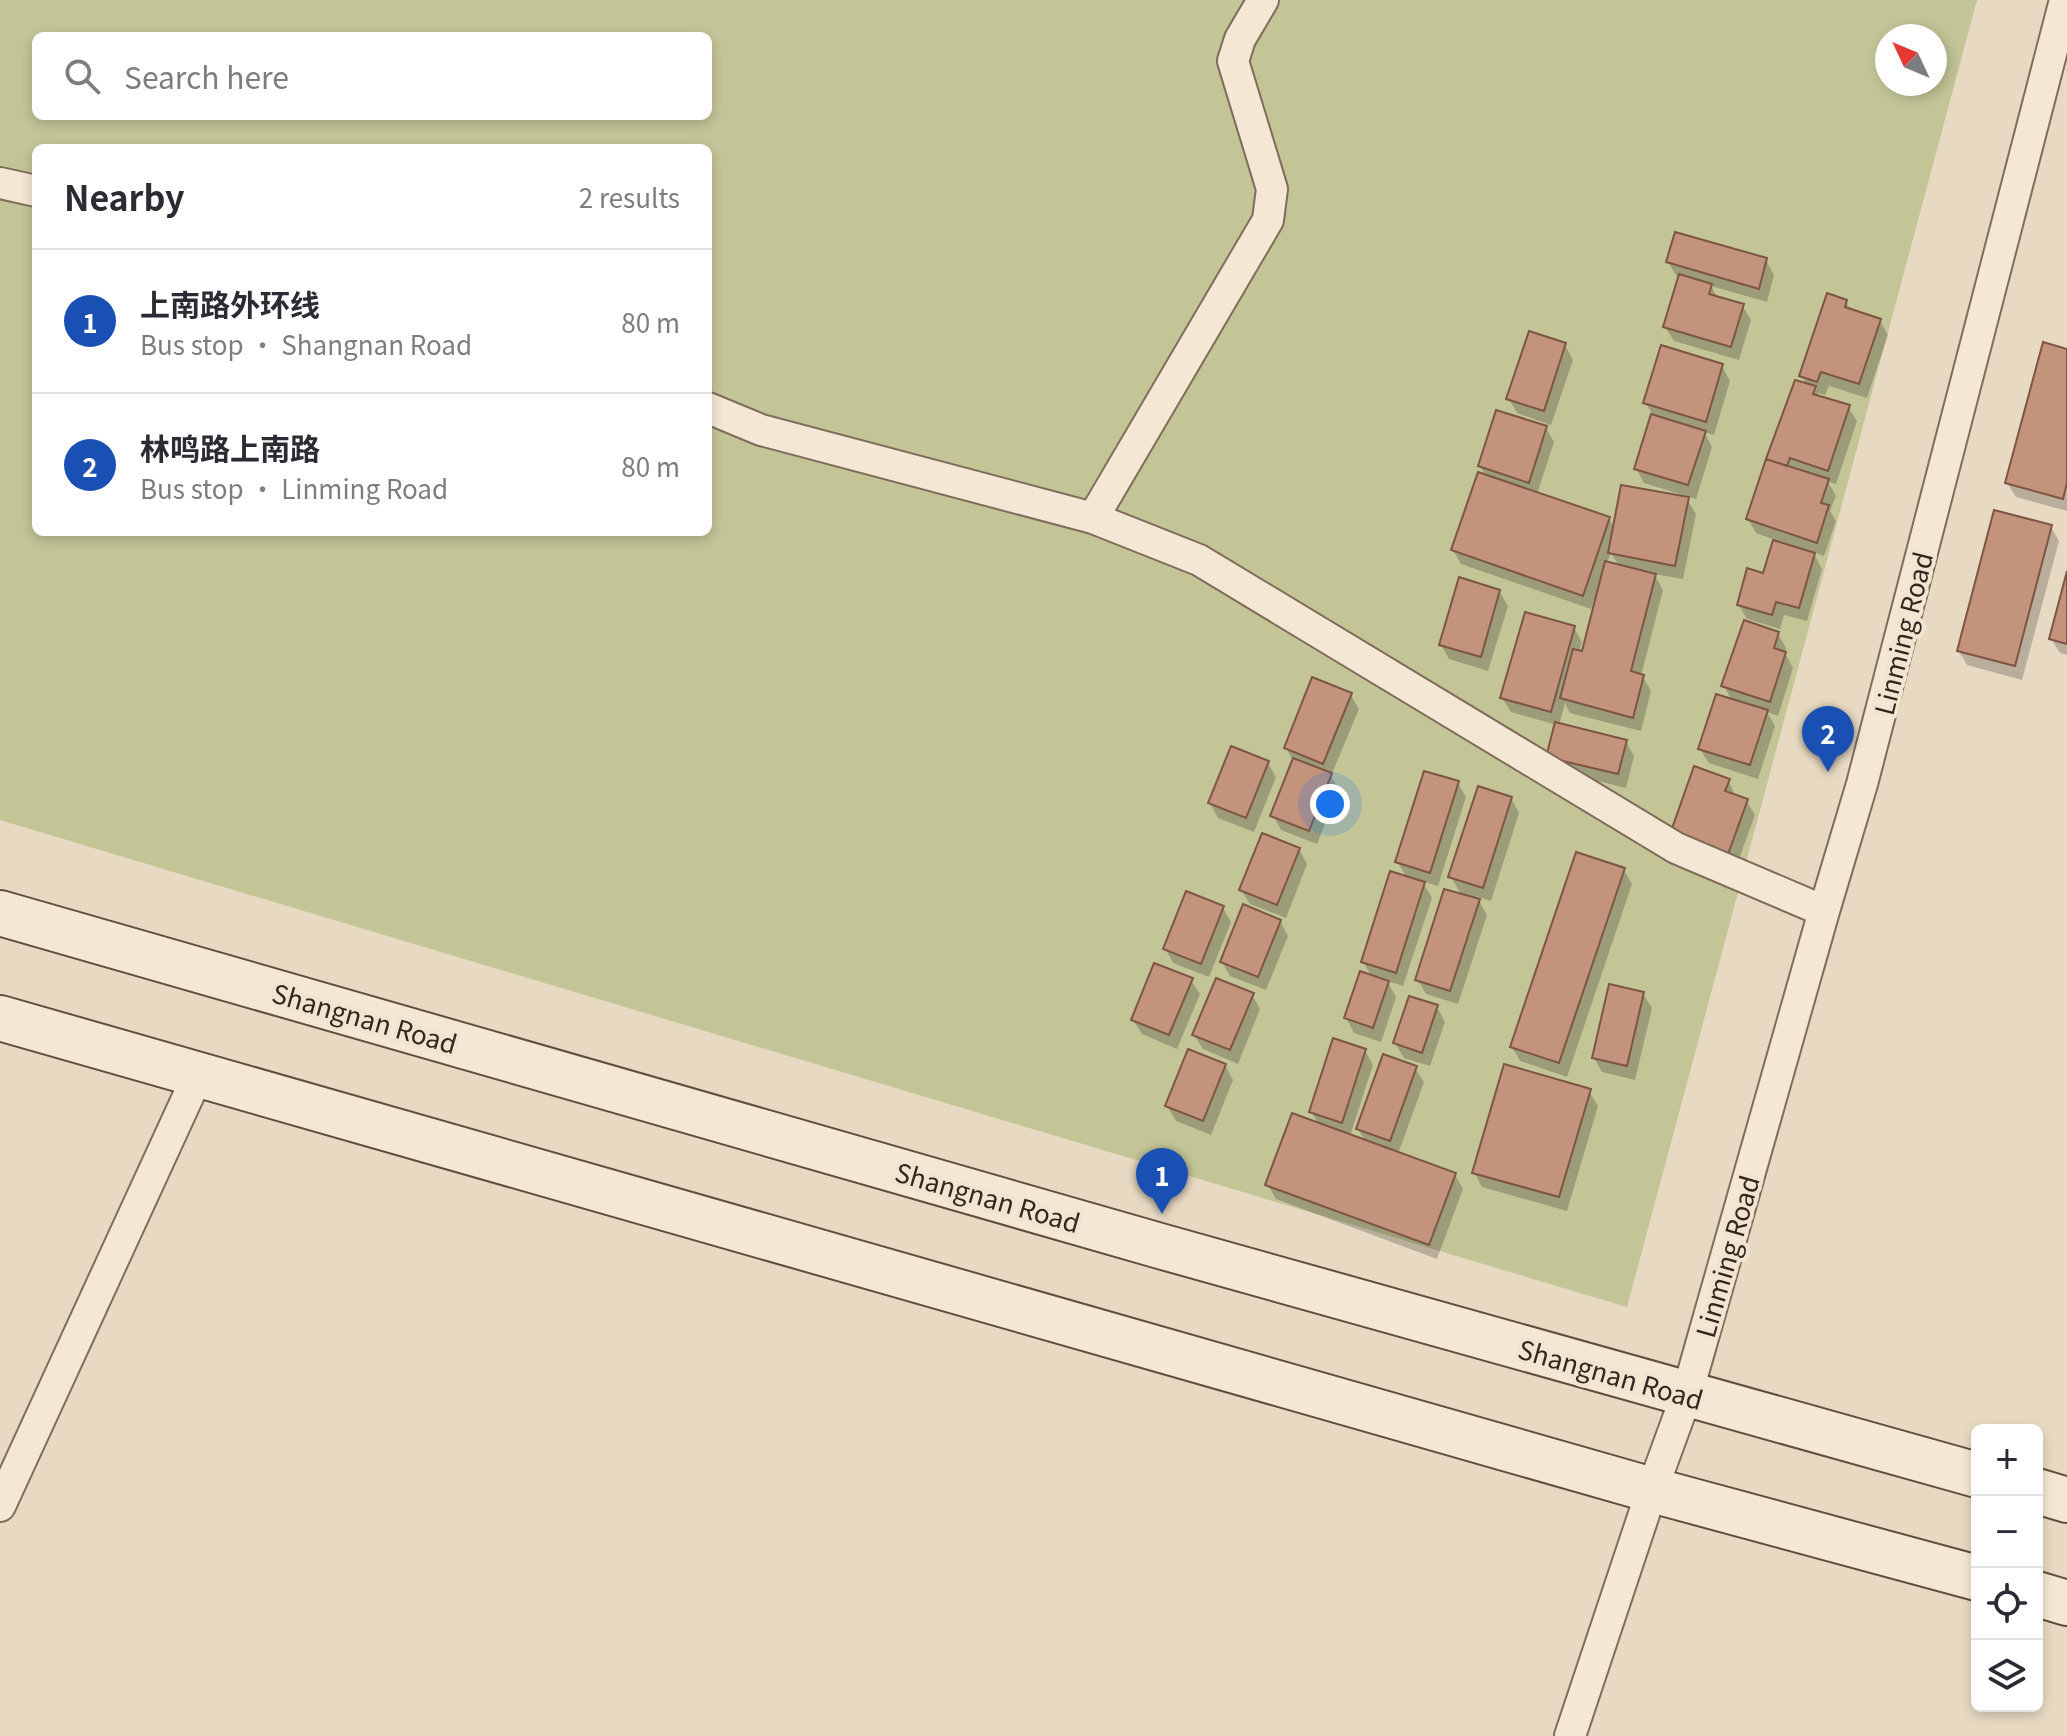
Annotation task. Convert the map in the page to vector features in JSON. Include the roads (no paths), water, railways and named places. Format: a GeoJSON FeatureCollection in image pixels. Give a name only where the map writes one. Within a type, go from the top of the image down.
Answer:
{"type":"FeatureCollection","features":[{"type":"Feature","properties":{"kind":"main road","name":"Shangnan Road"},"geometry":{"type":"LineString","coordinates":[[0,913],[1160,1246],[1971,1473]]}},
{"type":"Feature","properties":{"kind":"main road"},"geometry":{"type":"LineString","coordinates":[[0,1018],[1652,1490],[1971,1576]]}},
{"type":"Feature","properties":{"kind":"main road"},"geometry":{"type":"LineString","coordinates":[[2043,1493],[2067,1500]]}},
{"type":"Feature","properties":{"kind":"main road"},"geometry":{"type":"LineString","coordinates":[[2043,1596],[2067,1603]]}},
{"type":"Feature","properties":{"kind":"street"},"geometry":{"type":"LineString","coordinates":[[1093,518],[1268,220],[1272,189],[1233,61],[1240,39],[1263,0]]}},
{"type":"Feature","properties":{"kind":"street","name":"Linming Road"},"geometry":{"type":"LineString","coordinates":[[1570,1736],[1687,1394],[1862,784],[2065,0]]}},
{"type":"Feature","properties":{"kind":"street"},"geometry":{"type":"LineString","coordinates":[[0,183],[32,190]]}},
{"type":"Feature","properties":{"kind":"street"},"geometry":{"type":"LineString","coordinates":[[712,410],[761,430],[1093,518],[1199,560],[1676,848],[1824,911]]}},
{"type":"Feature","properties":{"kind":"street"},"geometry":{"type":"LineString","coordinates":[[0,1506],[198,1075]]}},
{"type":"Feature","properties":{"kind":"place","name":"林鸣路上南路"},"geometry":{"type":"Point","coordinates":[1828,772]}},
{"type":"Feature","properties":{"kind":"place","name":"上南路外环线"},"geometry":{"type":"Point","coordinates":[1162,1214]}}]}
